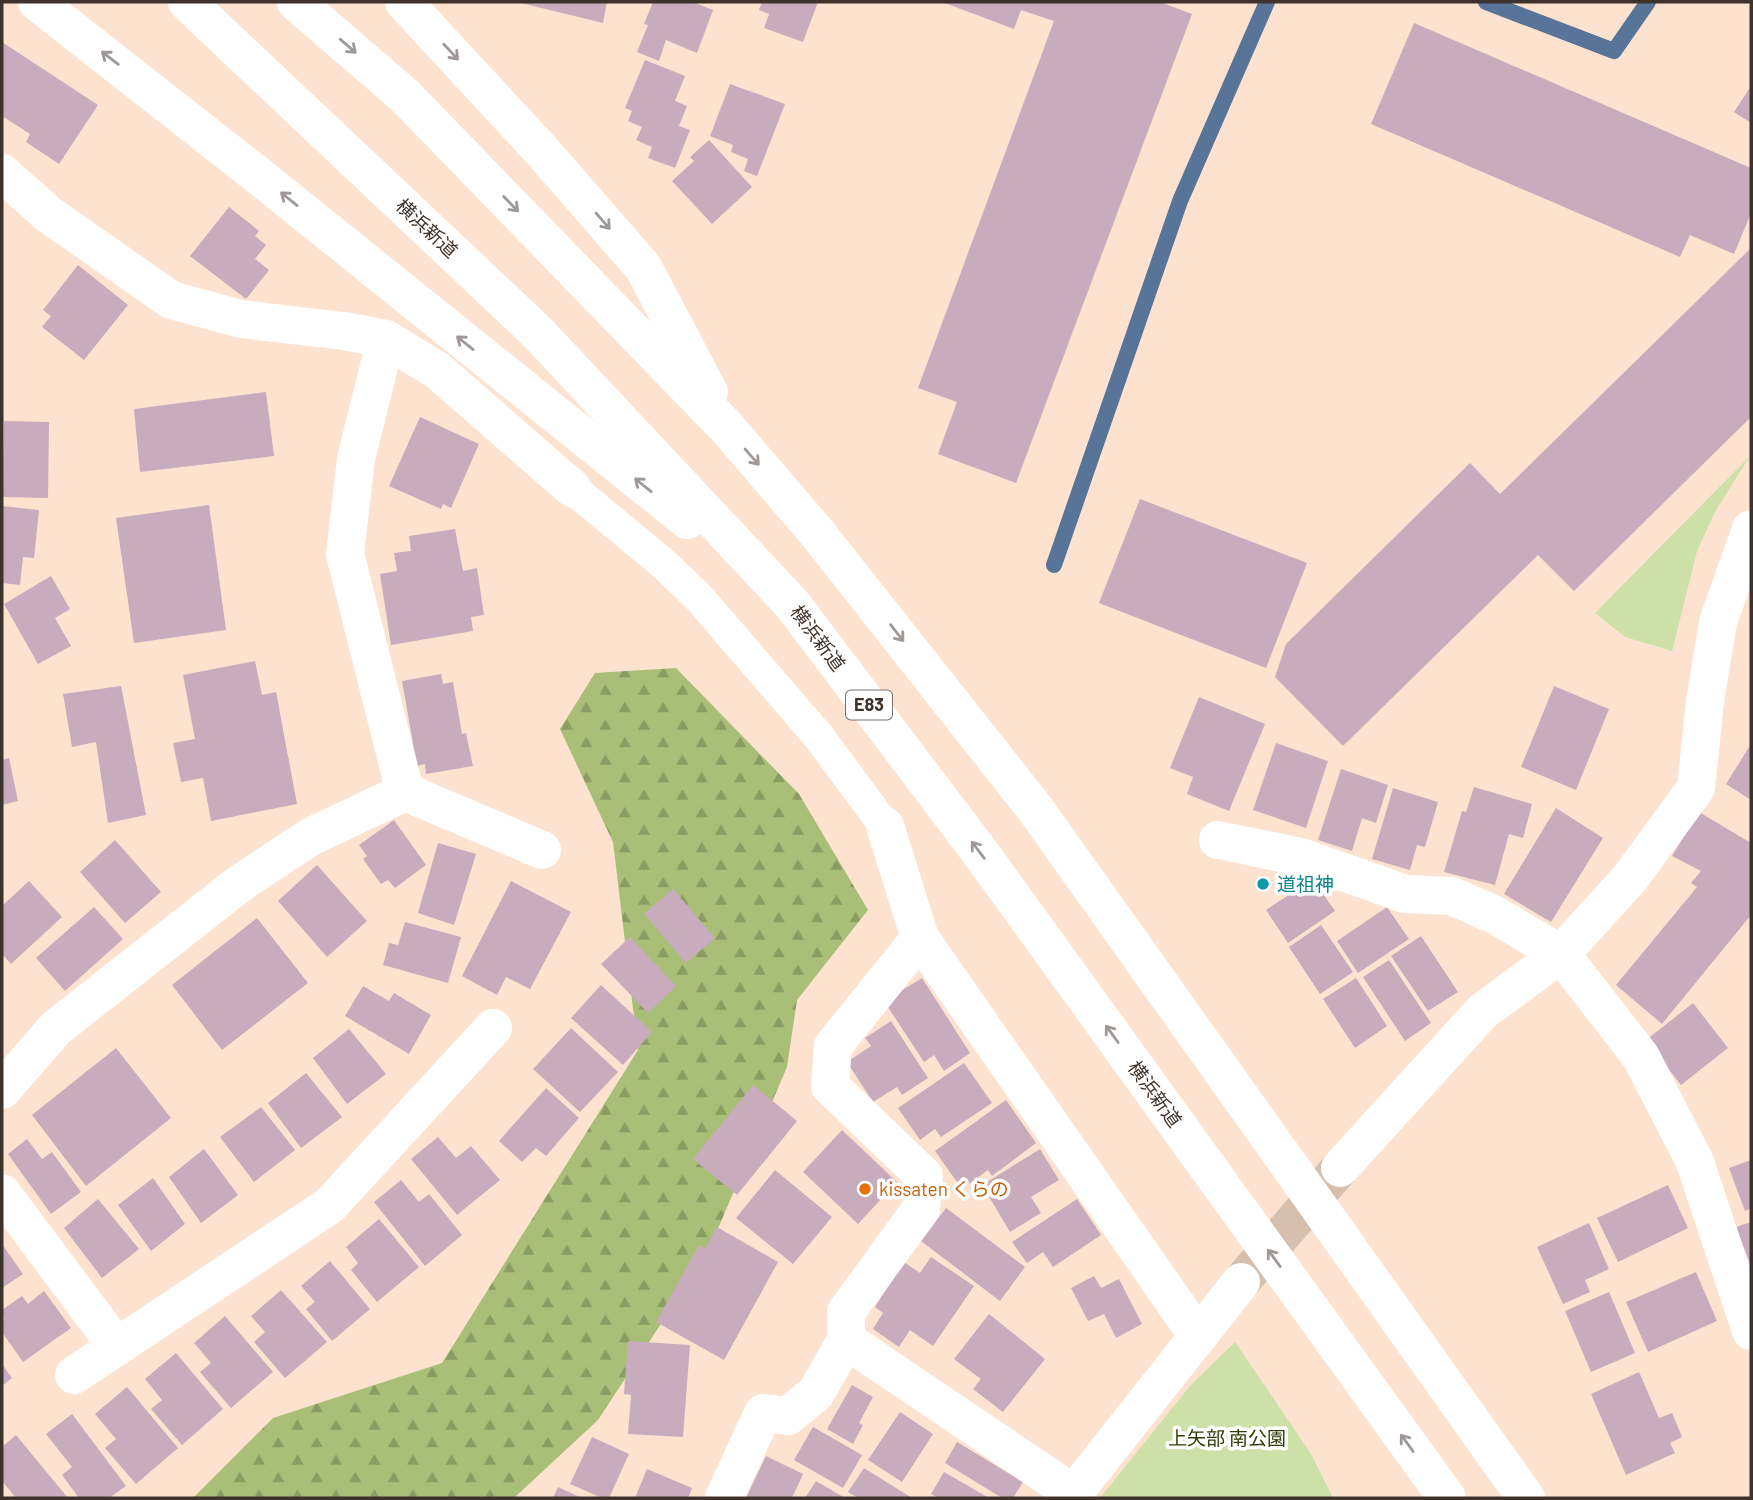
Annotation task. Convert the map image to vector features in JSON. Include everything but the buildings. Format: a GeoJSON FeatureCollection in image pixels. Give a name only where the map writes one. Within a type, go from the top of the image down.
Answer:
{"type":"FeatureCollection","features":[{"type":"Feature","properties":{"kind":"main road"},"geometry":{"type":"LineString","coordinates":[[37,2],[256,173],[792,604]]}},
{"type":"Feature","properties":{"kind":"main road","name":"横浜新道"},"geometry":{"type":"LineString","coordinates":[[187,2],[538,333],[792,604],[993,871],[1447,1498]]}},
{"type":"Feature","properties":{"kind":"main road"},"geometry":{"type":"LineString","coordinates":[[296,2],[405,96],[728,429],[818,534],[1036,810],[1526,1498]]}},
{"type":"Feature","properties":{"kind":"main road"},"geometry":{"type":"LineString","coordinates":[[404,2],[541,150],[643,267],[728,429]]}},
{"type":"Feature","properties":{"kind":"main road"},"geometry":{"type":"LineString","coordinates":[[2,173],[48,214],[171,300],[241,319],[344,331],[386,339],[438,371],[572,488]]}},
{"type":"Feature","properties":{"kind":"main road"},"geometry":{"type":"LineString","coordinates":[[386,339],[356,459],[345,554],[405,792]]}},
{"type":"Feature","properties":{"kind":"main road"},"geometry":{"type":"LineString","coordinates":[[1340,1168],[1483,1011],[1560,954],[1630,878],[1696,788],[1705,701],[1718,622],[1751,529]]}},
{"type":"Feature","properties":{"kind":"main road"},"geometry":{"type":"LineString","coordinates":[[2,1088],[56,1028],[239,884],[310,837],[405,792],[542,850]]}},
{"type":"Feature","properties":{"kind":"main road"},"geometry":{"type":"LineString","coordinates":[[885,826],[919,938],[1198,1336]]}},
{"type":"Feature","properties":{"kind":"main road"},"geometry":{"type":"LineString","coordinates":[[1218,840],[1301,857],[1405,894],[1452,896],[1496,915],[1560,954],[1641,1057],[1695,1163],[1751,1331]]}},
{"type":"Feature","properties":{"kind":"main road"},"geometry":{"type":"LineString","coordinates":[[724,1498],[763,1413],[788,1416],[816,1393],[846,1340],[846,1312],[921,1209],[924,1176],[830,1087],[833,1046],[919,938]]}},
{"type":"Feature","properties":{"kind":"main road"},"geometry":{"type":"LineString","coordinates":[[75,1375],[330,1205],[493,1028]]}},
{"type":"Feature","properties":{"kind":"main road"},"geometry":{"type":"LineString","coordinates":[[2,1193],[117,1347]]}},
{"type":"Feature","properties":{"kind":"main road"},"geometry":{"type":"LineString","coordinates":[[846,1340],[1072,1496],[1241,1282]]}},
{"type":"Feature","properties":{"kind":"lane"},"geometry":{"type":"LineString","coordinates":[[572,488],[665,565],[701,600],[819,737],[885,826]]}},
{"type":"Feature","properties":{"kind":"green space"},"geometry":{"type":"Polygon","coordinates":[[[1750,456],[1716,510],[1697,551],[1672,651],[1625,637],[1595,613],[1750,456]]]}},
{"type":"Feature","properties":{"kind":"green space"},"geometry":{"type":"Polygon","coordinates":[[[676,668],[799,794],[868,910],[797,1000],[787,1067],[708,1252],[598,1420],[514,1498],[193,1498],[273,1418],[442,1363],[638,1050],[613,842],[560,729],[595,673],[676,668]]]}},
{"type":"Feature","properties":{"kind":"green space","name":"上矢部 南公園"},"geometry":{"type":"Polygon","coordinates":[[[1235,1342],[1311,1454],[1333,1498],[1100,1498],[1190,1386],[1235,1342]]]}},
{"type":"Feature","properties":{"kind":"waterway"},"geometry":{"type":"LineString","coordinates":[[1054,565],[1180,201],[1267,2]]}},
{"type":"Feature","properties":{"kind":"waterway"},"geometry":{"type":"LineString","coordinates":[[1486,2],[1614,51],[1648,2]]}},
{"type":"Feature","properties":{"kind":"tunnel"},"geometry":{"type":"LineString","coordinates":[[1241,1282],[1340,1168]]}},
{"type":"Feature","properties":{"kind":"place","name":"道祖神"},"geometry":{"type":"Point","coordinates":[1263,884]}},
{"type":"Feature","properties":{"kind":"place","name":"kissaten くらの"},"geometry":{"type":"Point","coordinates":[865,1189]}}]}
